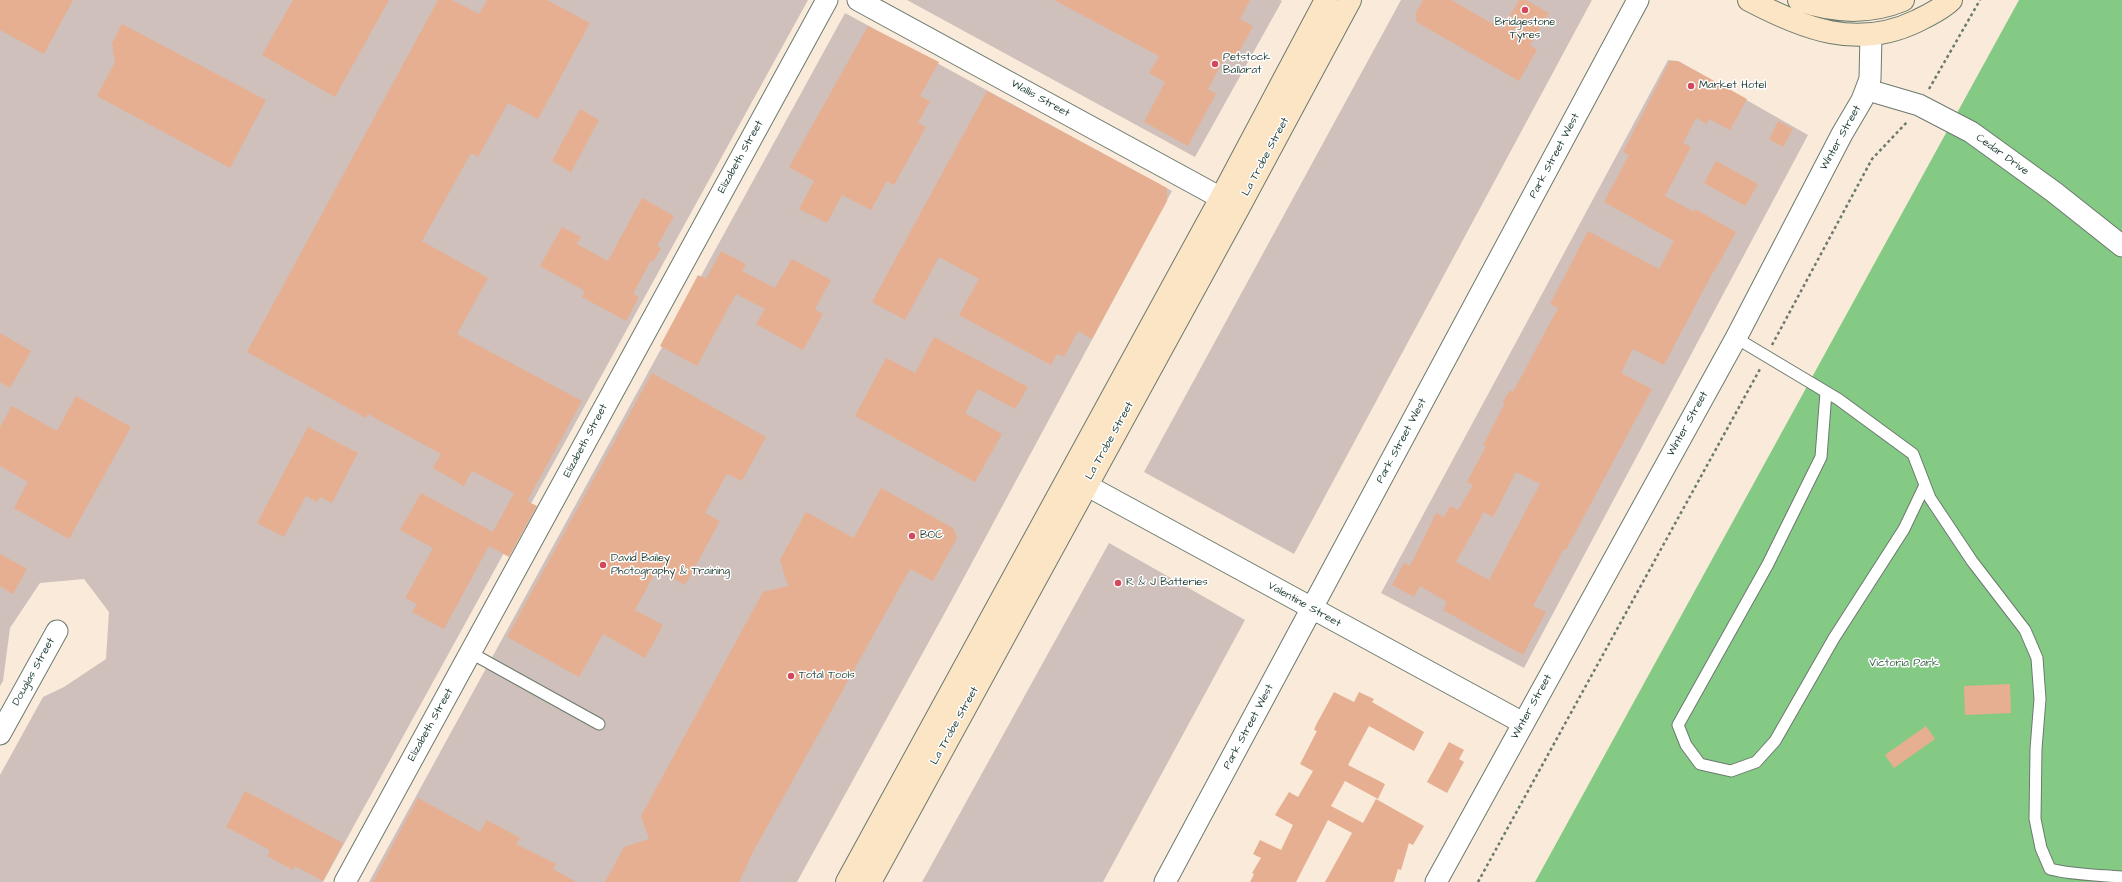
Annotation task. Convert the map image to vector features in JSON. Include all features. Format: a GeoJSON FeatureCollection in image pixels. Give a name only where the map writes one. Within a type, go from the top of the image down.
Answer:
{"type":"FeatureCollection","features":[{"type":"Feature","properties":{"kind":"main road"},"geometry":{"type":"LineString","coordinates":[[1749,0],[1786,20],[1812,28],[1835,33],[1871,35],[1890,31],[1910,24],[1932,14],[1951,0]]}},
{"type":"Feature","properties":{"kind":"main road"},"geometry":{"type":"LineString","coordinates":[[1799,0],[1833,9],[1878,8],[1903,0]]}},
{"type":"Feature","properties":{"kind":"main road","name":"La Trobe Street"},"geometry":{"type":"LineString","coordinates":[[847,882],[1077,480],[1230,202],[1331,4]]}},
{"type":"Feature","properties":{"kind":"main road"},"geometry":{"type":"LineString","coordinates":[[1866,9],[1871,35]]}},
{"type":"Feature","properties":{"kind":"main road","name":"La Trobe Street"},"geometry":{"type":"LineString","coordinates":[[870,882],[1077,480]]}},
{"type":"Feature","properties":{"kind":"street","name":"Elizabeth Street"},"geometry":{"type":"LineString","coordinates":[[345,882],[828,0]]}},
{"type":"Feature","properties":{"kind":"street","name":"Wallis Street"},"geometry":{"type":"LineString","coordinates":[[858,0],[1230,202]]}},
{"type":"Feature","properties":{"kind":"street","name":"Park Street West"},"geometry":{"type":"LineString","coordinates":[[1165,882],[1638,0]]}},
{"type":"Feature","properties":{"kind":"street","name":"Winter Street"},"geometry":{"type":"LineString","coordinates":[[1436,882],[1736,338],[1842,134],[1868,90],[1870,79],[1871,35]]}},
{"type":"Feature","properties":{"kind":"street","name":"Cedar Drive"},"geometry":{"type":"LineString","coordinates":[[1868,90],[1919,105],[1971,132],[2060,196],[2122,246]]}},
{"type":"Feature","properties":{"kind":"street","name":"Valentine Street"},"geometry":{"type":"LineString","coordinates":[[1077,480],[1523,723]]}},
{"type":"Feature","properties":{"kind":"street","name":"Douglas Street"},"geometry":{"type":"LineString","coordinates":[[0,734],[57,631]]}},
{"type":"Feature","properties":{"kind":"lane"},"geometry":{"type":"LineString","coordinates":[[1736,338],[1826,392],[1913,454],[1930,498],[1972,561],[2025,630],[2037,658],[2040,699],[2036,749],[2035,819],[2041,848],[2050,869],[2068,874],[2081,872],[2122,877]]}},
{"type":"Feature","properties":{"kind":"lane"},"geometry":{"type":"LineString","coordinates":[[1826,392],[1821,457],[1768,564],[1678,725],[1686,745],[1700,764],[1731,771],[1756,762],[1775,742],[1834,638],[1904,529],[1925,485]]}},
{"type":"Feature","properties":{"kind":"lane"},"geometry":{"type":"LineString","coordinates":[[471,653],[599,724]]}},
{"type":"Feature","properties":{"kind":"path"},"geometry":{"type":"LineString","coordinates":[[1478,882],[1766,357],[1872,159],[1913,116],[1980,0]]}},
{"type":"Feature","properties":{"kind":"shaded area"},"geometry":{"type":"Polygon","coordinates":[[[0,0],[808,0],[323,882],[0,882],[0,775],[43,697],[64,687],[106,659],[109,612],[84,579],[40,583],[10,628],[3,681],[0,686],[0,0]]]}},
{"type":"Feature","properties":{"kind":"shaded area"},"geometry":{"type":"Polygon","coordinates":[[[907,0],[1280,0],[1282,1],[1195,157],[907,0]]]}},
{"type":"Feature","properties":{"kind":"shaded area"},"geometry":{"type":"Polygon","coordinates":[[[1401,0],[1592,0],[1294,554],[1144,472],[1401,0]]]}},
{"type":"Feature","properties":{"kind":"shaded area"},"geometry":{"type":"Polygon","coordinates":[[[845,13],[1172,191],[954,596],[797,882],[369,882],[845,13]]]}},
{"type":"Feature","properties":{"kind":"shaded area"},"geometry":{"type":"Polygon","coordinates":[[[1668,60],[1678,61],[1808,135],[1524,668],[1381,593],[1668,60]]]}},
{"type":"Feature","properties":{"kind":"shaded area"},"geometry":{"type":"Polygon","coordinates":[[[1109,543],[1245,620],[1103,882],[922,882],[1109,543]]]}},
{"type":"Feature","properties":{"kind":"green space","name":"Victoria Park"},"geometry":{"type":"Polygon","coordinates":[[[2019,0],[2122,0],[2122,882],[1535,882],[2019,0]]]}},
{"type":"Feature","properties":{"kind":"building"},"geometry":{"type":"Polygon","coordinates":[[[0,0],[73,0],[44,54],[0,30],[0,0]]]}},
{"type":"Feature","properties":{"kind":"building"},"geometry":{"type":"Polygon","coordinates":[[[293,0],[389,0],[335,97],[262,55],[293,0]]]}},
{"type":"Feature","properties":{"kind":"building"},"geometry":{"type":"Polygon","coordinates":[[[438,0],[452,0],[479,14],[487,0],[547,0],[590,23],[538,119],[508,103],[478,157],[471,153],[422,241],[488,278],[457,334],[582,401],[527,501],[537,506],[509,557],[489,546],[444,629],[412,612],[417,604],[405,598],[433,548],[400,530],[421,493],[493,532],[514,493],[472,471],[464,486],[433,468],[441,454],[368,414],[366,418],[247,352],[438,0]]]}},
{"type":"Feature","properties":{"kind":"building"},"geometry":{"type":"Polygon","coordinates":[[[1054,0],[1250,0],[1240,19],[1253,26],[1236,58],[1227,53],[1208,89],[1216,94],[1188,146],[1144,122],[1165,82],[1149,73],[1159,56],[1054,0]]]}},
{"type":"Feature","properties":{"kind":"building"},"geometry":{"type":"Polygon","coordinates":[[[1423,0],[1451,0],[1502,29],[1519,0],[1526,0],[1549,13],[1530,45],[1537,50],[1519,81],[1415,21],[1417,17],[1415,14],[1423,0]]]}},
{"type":"Feature","properties":{"kind":"building"},"geometry":{"type":"Polygon","coordinates":[[[122,24],[266,100],[230,168],[97,96],[115,62],[112,43],[122,24]]]}},
{"type":"Feature","properties":{"kind":"building"},"geometry":{"type":"Polygon","coordinates":[[[868,26],[939,62],[920,96],[930,101],[918,123],[926,127],[894,185],[887,181],[871,210],[842,195],[827,223],[799,209],[814,181],[789,167],[868,26]]]}},
{"type":"Feature","properties":{"kind":"building"},"geometry":{"type":"Polygon","coordinates":[[[1670,61],[1678,61],[1747,99],[1730,130],[1709,119],[1707,124],[1696,118],[1683,143],[1691,147],[1665,196],[1694,212],[1695,209],[1736,232],[1664,365],[1633,349],[1621,373],[1652,389],[1566,550],[1564,549],[1533,606],[1546,612],[1523,655],[1443,610],[1447,602],[1420,586],[1414,597],[1392,585],[1404,563],[1410,566],[1436,513],[1444,517],[1450,506],[1458,510],[1473,485],[1467,482],[1486,446],[1483,445],[1505,403],[1503,402],[1510,390],[1513,392],[1558,308],[1550,304],[1588,231],[1659,269],[1674,241],[1604,202],[1629,155],[1623,152],[1670,61]],[[1516,472],[1493,517],[1484,512],[1456,562],[1489,580],[1540,484],[1516,472]]]}},
{"type":"Feature","properties":{"kind":"building"},"geometry":{"type":"Polygon","coordinates":[[[987,91],[1167,188],[1167,201],[1092,339],[1078,331],[1064,357],[1057,354],[1051,365],[959,315],[979,279],[939,257],[905,320],[872,302],[987,91]]]}},
{"type":"Feature","properties":{"kind":"building"},"geometry":{"type":"Polygon","coordinates":[[[580,109],[599,120],[571,172],[552,161],[580,109]]]}},
{"type":"Feature","properties":{"kind":"building"},"geometry":{"type":"Polygon","coordinates":[[[1778,121],[1793,129],[1783,147],[1769,139],[1778,121]]]}},
{"type":"Feature","properties":{"kind":"building"},"geometry":{"type":"Polygon","coordinates":[[[1716,161],[1758,184],[1745,206],[1704,183],[1716,161]]]}},
{"type":"Feature","properties":{"kind":"building"},"geometry":{"type":"Polygon","coordinates":[[[642,198],[674,216],[657,246],[661,248],[653,262],[651,260],[633,294],[639,297],[626,321],[582,297],[585,291],[540,266],[562,227],[581,237],[577,244],[608,261],[642,198]]]}},
{"type":"Feature","properties":{"kind":"building"},"geometry":{"type":"Polygon","coordinates":[[[721,251],[746,264],[742,271],[775,288],[792,259],[831,280],[815,309],[823,314],[803,350],[756,324],[765,309],[736,294],[697,366],[660,346],[698,275],[706,279],[721,251]]]}},
{"type":"Feature","properties":{"kind":"building"},"geometry":{"type":"Polygon","coordinates":[[[0,333],[31,351],[10,388],[0,382],[0,333]]]}},
{"type":"Feature","properties":{"kind":"building"},"geometry":{"type":"Polygon","coordinates":[[[934,337],[1028,387],[1015,409],[978,389],[965,413],[1002,434],[975,482],[855,416],[886,358],[915,373],[934,337]]]}},
{"type":"Feature","properties":{"kind":"building"},"geometry":{"type":"Polygon","coordinates":[[[652,373],[766,437],[742,481],[727,474],[705,513],[720,521],[685,585],[657,569],[635,610],[663,625],[645,658],[603,634],[579,677],[507,637],[652,373]]]}},
{"type":"Feature","properties":{"kind":"building"},"geometry":{"type":"Polygon","coordinates":[[[76,396],[131,427],[69,539],[14,508],[28,482],[0,466],[0,427],[12,406],[57,431],[76,396]]]}},
{"type":"Feature","properties":{"kind":"building"},"geometry":{"type":"Polygon","coordinates":[[[308,427],[358,453],[332,503],[320,497],[317,502],[306,496],[284,537],[257,523],[308,427]]]}},
{"type":"Feature","properties":{"kind":"building"},"geometry":{"type":"Polygon","coordinates":[[[881,488],[953,528],[957,538],[933,581],[910,569],[753,852],[739,882],[605,882],[624,847],[649,839],[641,816],[763,592],[788,586],[780,560],[806,512],[854,538],[881,488]]]}},
{"type":"Feature","properties":{"kind":"building"},"geometry":{"type":"Polygon","coordinates":[[[0,554],[27,569],[13,594],[0,586],[0,554]]]}},
{"type":"Feature","properties":{"kind":"building"},"geometry":{"type":"Polygon","coordinates":[[[2010,684],[2011,713],[1965,715],[1964,686],[2010,684]]]}},
{"type":"Feature","properties":{"kind":"building"},"geometry":{"type":"Polygon","coordinates":[[[1334,692],[1354,702],[1359,692],[1374,699],[1372,702],[1424,732],[1414,751],[1369,726],[1348,765],[1385,784],[1378,799],[1345,781],[1331,806],[1363,823],[1376,799],[1424,826],[1413,845],[1409,843],[1401,870],[1398,869],[1394,882],[1325,882],[1352,833],[1328,820],[1296,882],[1250,882],[1254,874],[1252,873],[1261,858],[1253,854],[1260,840],[1281,850],[1293,825],[1275,815],[1289,792],[1298,797],[1313,771],[1300,764],[1317,731],[1314,730],[1316,725],[1334,692]]]}},
{"type":"Feature","properties":{"kind":"building"},"geometry":{"type":"Polygon","coordinates":[[[1926,726],[1935,739],[1894,768],[1885,755],[1926,726]]]}},
{"type":"Feature","properties":{"kind":"building"},"geometry":{"type":"Polygon","coordinates":[[[1449,742],[1464,750],[1459,759],[1464,762],[1447,793],[1427,782],[1449,742]]]}},
{"type":"Feature","properties":{"kind":"building"},"geometry":{"type":"Polygon","coordinates":[[[245,791],[343,843],[323,881],[295,866],[293,870],[267,856],[270,850],[226,827],[245,791]]]}},
{"type":"Feature","properties":{"kind":"building"},"geometry":{"type":"Polygon","coordinates":[[[418,798],[480,832],[487,820],[520,838],[516,844],[556,864],[553,869],[576,882],[373,882],[418,798]]]}},
{"type":"Feature","properties":{"kind":"place","name":"Bridgestone Tyres"},"geometry":{"type":"Point","coordinates":[1525,10]}},
{"type":"Feature","properties":{"kind":"place","name":"Petstock Ballarat"},"geometry":{"type":"Point","coordinates":[1215,64]}},
{"type":"Feature","properties":{"kind":"place","name":"Market Hotel"},"geometry":{"type":"Point","coordinates":[1691,86]}},
{"type":"Feature","properties":{"kind":"place","name":"BOC"},"geometry":{"type":"Point","coordinates":[912,536]}},
{"type":"Feature","properties":{"kind":"place","name":"David Bailey Photography & Training"},"geometry":{"type":"Point","coordinates":[603,565]}},
{"type":"Feature","properties":{"kind":"place","name":"R & J Batteries"},"geometry":{"type":"Point","coordinates":[1118,583]}},
{"type":"Feature","properties":{"kind":"place","name":"Total Tools"},"geometry":{"type":"Point","coordinates":[791,676]}}]}
